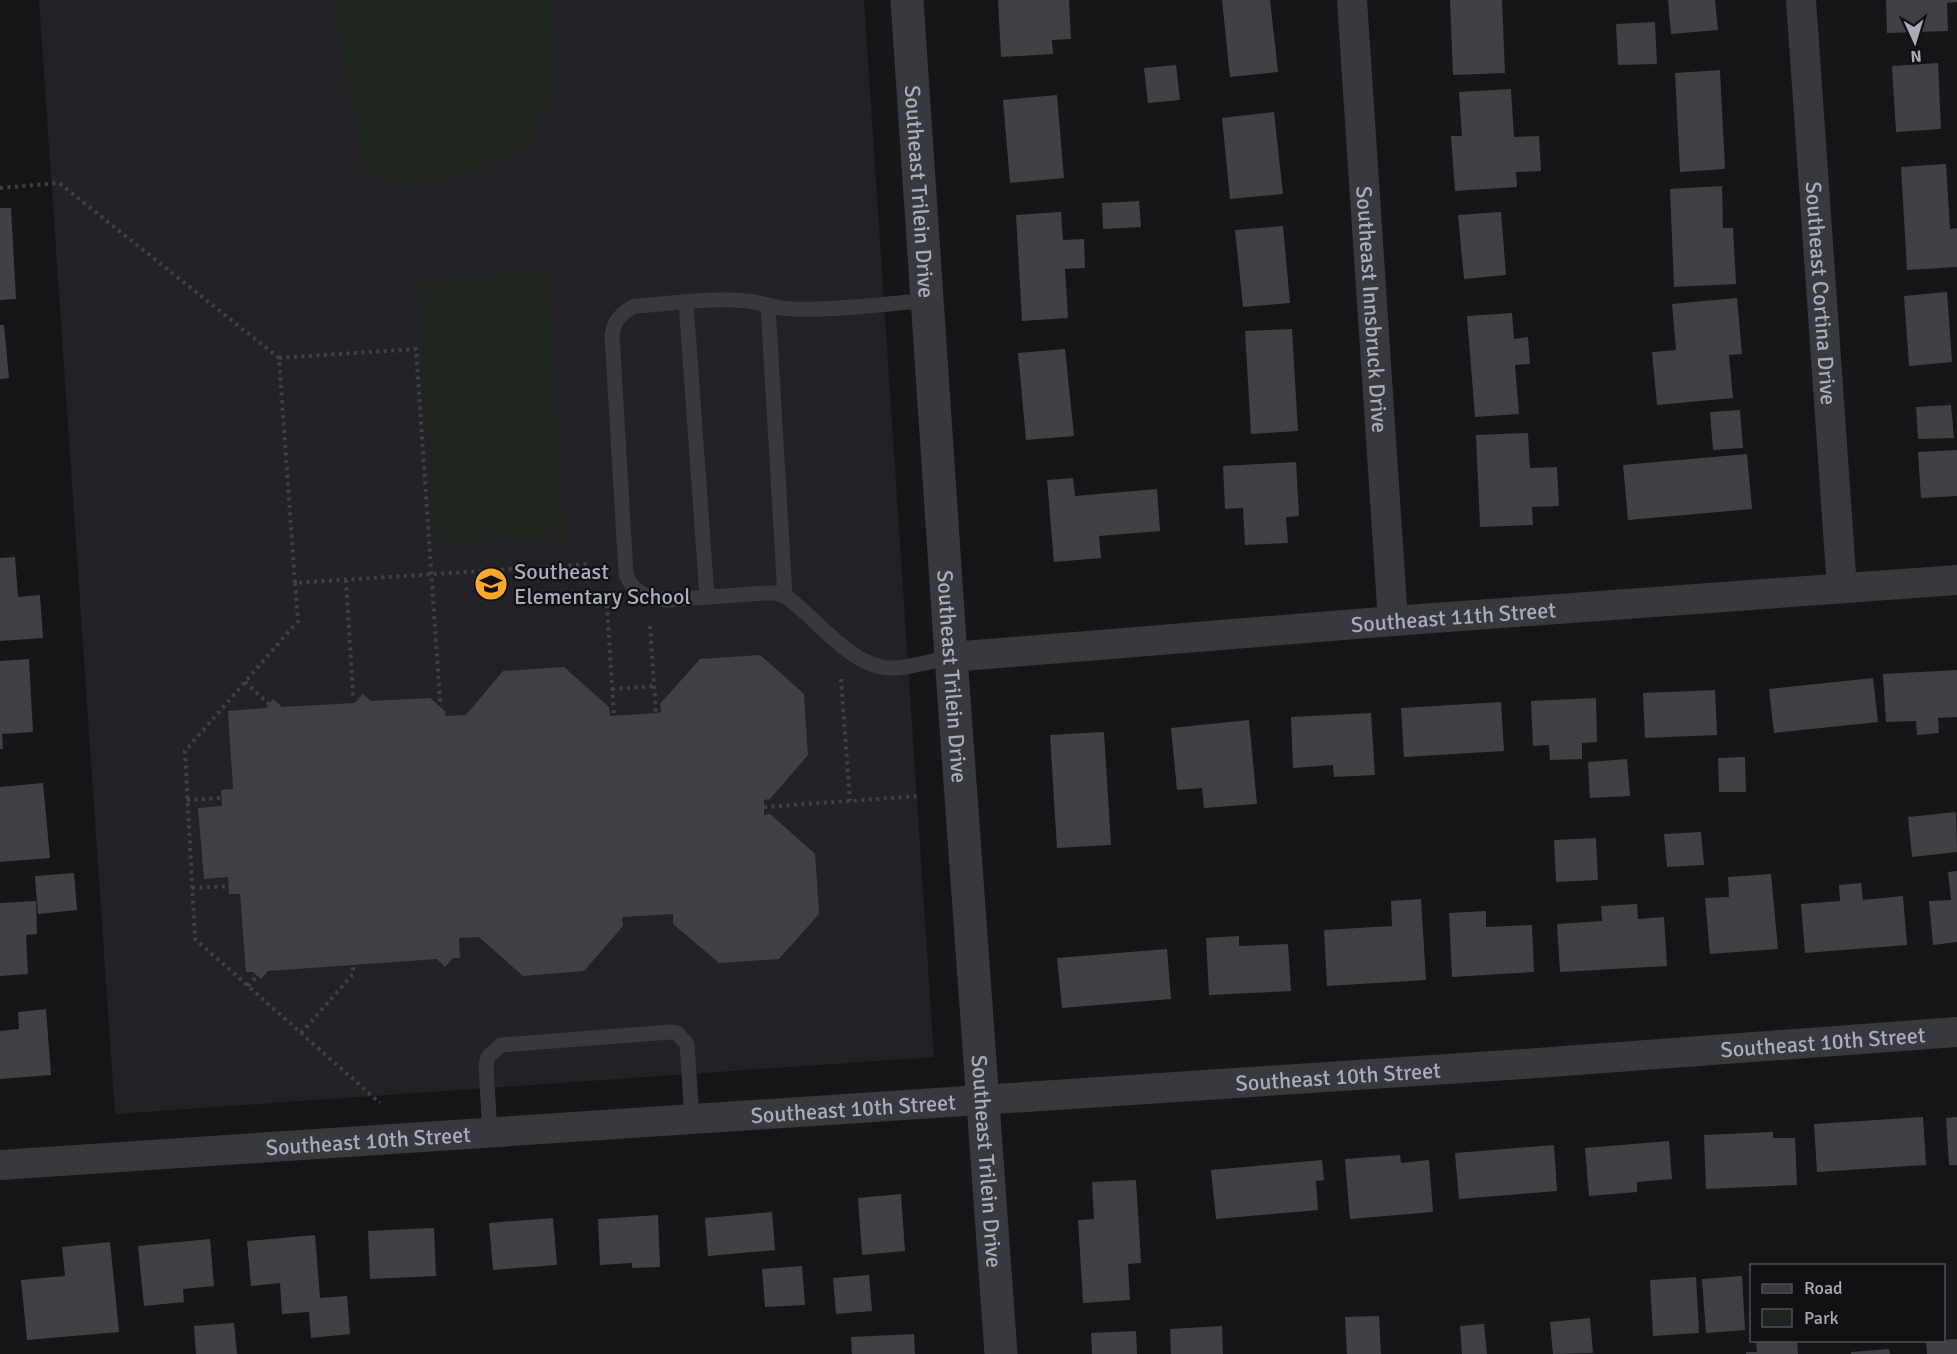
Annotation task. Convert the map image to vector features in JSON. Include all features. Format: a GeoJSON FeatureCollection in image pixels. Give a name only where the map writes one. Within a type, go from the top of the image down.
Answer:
{"type":"FeatureCollection","features":[{"type":"Feature","properties":{"kind":"street","name":"Southeast Trilein Drive"},"geometry":{"type":"LineString","coordinates":[[907,0],[1001,1354]]}},
{"type":"Feature","properties":{"kind":"street","name":"Southeast Innsbruck Drive"},"geometry":{"type":"LineString","coordinates":[[1352,0],[1393,621]]}},
{"type":"Feature","properties":{"kind":"street","name":"Southeast Cortina Drive"},"geometry":{"type":"LineString","coordinates":[[1801,0],[1842,588]]}},
{"type":"Feature","properties":{"kind":"street","name":"Southeast 11th Street"},"geometry":{"type":"LineString","coordinates":[[951,657],[1393,621],[1957,580]]}},
{"type":"Feature","properties":{"kind":"street","name":"Southeast 10th Street"},"geometry":{"type":"LineString","coordinates":[[0,1166],[983,1101],[1957,1032]]}},
{"type":"Feature","properties":{"kind":"lane"},"geometry":{"type":"LineString","coordinates":[[927,301],[793,309],[747,301],[722,300],[635,306],[625,311],[614,326],[612,335],[626,574],[635,590],[653,599],[668,600],[765,593],[785,596],[849,652],[873,666],[891,668],[910,666],[951,657]]}},
{"type":"Feature","properties":{"kind":"lane"},"geometry":{"type":"LineString","coordinates":[[686,302],[707,597]]}},
{"type":"Feature","properties":{"kind":"lane"},"geometry":{"type":"LineString","coordinates":[[768,306],[785,596]]}},
{"type":"Feature","properties":{"kind":"lane"},"geometry":{"type":"LineString","coordinates":[[490,1134],[486,1066],[488,1058],[501,1045],[556,1040],[670,1032],[677,1034],[687,1044],[692,1119]]}},
{"type":"Feature","properties":{"kind":"path"},"geometry":{"type":"LineString","coordinates":[[0,188],[59,183],[279,358],[416,349],[440,701],[437,704]]}},
{"type":"Feature","properties":{"kind":"path"},"geometry":{"type":"LineString","coordinates":[[279,358],[298,621],[184,751],[195,939],[380,1103]]}},
{"type":"Feature","properties":{"kind":"path"},"geometry":{"type":"LineString","coordinates":[[295,583],[591,564]]}},
{"type":"Feature","properties":{"kind":"path"},"geometry":{"type":"LineString","coordinates":[[346,580],[353,694],[358,698]]}},
{"type":"Feature","properties":{"kind":"path"},"geometry":{"type":"LineString","coordinates":[[607,605],[614,716]]}},
{"type":"Feature","properties":{"kind":"path"},"geometry":{"type":"LineString","coordinates":[[650,626],[656,713]]}},
{"type":"Feature","properties":{"kind":"path"},"geometry":{"type":"LineString","coordinates":[[842,679],[850,801]]}},
{"type":"Feature","properties":{"kind":"path"},"geometry":{"type":"LineString","coordinates":[[244,682],[269,704]]}},
{"type":"Feature","properties":{"kind":"path"},"geometry":{"type":"LineString","coordinates":[[612,689],[654,686]]}},
{"type":"Feature","properties":{"kind":"path"},"geometry":{"type":"LineString","coordinates":[[764,807],[919,796]]}},
{"type":"Feature","properties":{"kind":"path"},"geometry":{"type":"LineString","coordinates":[[187,800],[222,798]]}},
{"type":"Feature","properties":{"kind":"path"},"geometry":{"type":"LineString","coordinates":[[192,888],[229,886]]}},
{"type":"Feature","properties":{"kind":"path"},"geometry":{"type":"LineString","coordinates":[[301,1033],[353,975],[353,965]]}},
{"type":"Feature","properties":{"kind":"path"},"geometry":{"type":"LineString","coordinates":[[248,986],[257,976]]}},
{"type":"Feature","properties":{"kind":"shaded area","name":"Southeast Elementary School"},"geometry":{"type":"Polygon","coordinates":[[[39,0],[864,0],[934,1057],[115,1114],[39,0]]]}},
{"type":"Feature","properties":{"kind":"green space"},"geometry":{"type":"Polygon","coordinates":[[[339,0],[552,0],[556,79],[530,149],[464,175],[405,189],[365,173],[334,4],[339,0]]]}},
{"type":"Feature","properties":{"kind":"green space"},"geometry":{"type":"Polygon","coordinates":[[[547,270],[565,537],[436,546],[418,279],[547,270]]]}},
{"type":"Feature","properties":{"kind":"building"},"geometry":{"type":"Polygon","coordinates":[[[998,0],[1069,0],[1071,39],[1052,40],[1053,54],[1001,57],[998,0]]]}},
{"type":"Feature","properties":{"kind":"building"},"geometry":{"type":"Polygon","coordinates":[[[1222,0],[1270,0],[1278,72],[1230,77],[1222,0]]]}},
{"type":"Feature","properties":{"kind":"building"},"geometry":{"type":"Polygon","coordinates":[[[1450,0],[1502,0],[1505,73],[1453,75],[1450,0]]]}},
{"type":"Feature","properties":{"kind":"building"},"geometry":{"type":"Polygon","coordinates":[[[1668,0],[1715,0],[1718,30],[1671,34],[1668,0]]]}},
{"type":"Feature","properties":{"kind":"building"},"geometry":{"type":"Polygon","coordinates":[[[1886,0],[1957,0],[1957,2],[1947,3],[1948,31],[1887,33],[1886,0]]]}},
{"type":"Feature","properties":{"kind":"building"},"geometry":{"type":"Polygon","coordinates":[[[1655,22],[1657,64],[1618,65],[1616,24],[1655,22]]]}},
{"type":"Feature","properties":{"kind":"building"},"geometry":{"type":"Polygon","coordinates":[[[1938,63],[1941,129],[1896,132],[1892,66],[1938,63]]]}},
{"type":"Feature","properties":{"kind":"building"},"geometry":{"type":"Polygon","coordinates":[[[1176,65],[1180,100],[1148,103],[1144,68],[1176,65]]]}},
{"type":"Feature","properties":{"kind":"building"},"geometry":{"type":"Polygon","coordinates":[[[1720,70],[1725,169],[1680,172],[1675,73],[1720,70]]]}},
{"type":"Feature","properties":{"kind":"building"},"geometry":{"type":"Polygon","coordinates":[[[1511,89],[1514,137],[1539,136],[1541,171],[1516,172],[1517,187],[1455,191],[1451,136],[1462,136],[1459,92],[1511,89]]]}},
{"type":"Feature","properties":{"kind":"building"},"geometry":{"type":"Polygon","coordinates":[[[1057,95],[1064,178],[1010,183],[1003,100],[1057,95]]]}},
{"type":"Feature","properties":{"kind":"building"},"geometry":{"type":"Polygon","coordinates":[[[1274,112],[1283,194],[1230,199],[1222,118],[1274,112]]]}},
{"type":"Feature","properties":{"kind":"building"},"geometry":{"type":"Polygon","coordinates":[[[1946,164],[1950,229],[1957,228],[1957,267],[1907,270],[1901,167],[1946,164]]]}},
{"type":"Feature","properties":{"kind":"building"},"geometry":{"type":"Polygon","coordinates":[[[1722,186],[1723,228],[1733,228],[1736,284],[1674,287],[1670,189],[1722,186]]]}},
{"type":"Feature","properties":{"kind":"building"},"geometry":{"type":"Polygon","coordinates":[[[1139,201],[1141,227],[1103,229],[1102,203],[1139,201]]]}},
{"type":"Feature","properties":{"kind":"building"},"geometry":{"type":"Polygon","coordinates":[[[0,208],[11,208],[16,299],[0,300],[0,208]]]}},
{"type":"Feature","properties":{"kind":"building"},"geometry":{"type":"Polygon","coordinates":[[[1061,212],[1063,240],[1084,239],[1085,268],[1065,269],[1068,318],[1022,321],[1016,215],[1061,212]]]}},
{"type":"Feature","properties":{"kind":"building"},"geometry":{"type":"Polygon","coordinates":[[[1501,212],[1506,275],[1464,279],[1458,215],[1501,212]]]}},
{"type":"Feature","properties":{"kind":"building"},"geometry":{"type":"Polygon","coordinates":[[[1283,226],[1290,303],[1243,307],[1235,230],[1283,226]]]}},
{"type":"Feature","properties":{"kind":"building"},"geometry":{"type":"Polygon","coordinates":[[[1947,292],[1952,362],[1909,366],[1904,296],[1947,292]]]}},
{"type":"Feature","properties":{"kind":"building"},"geometry":{"type":"Polygon","coordinates":[[[1737,298],[1742,354],[1729,355],[1733,398],[1657,405],[1652,352],[1676,350],[1672,304],[1737,298]]]}},
{"type":"Feature","properties":{"kind":"building"},"geometry":{"type":"Polygon","coordinates":[[[1512,313],[1514,339],[1528,337],[1530,364],[1515,365],[1519,414],[1475,417],[1467,316],[1512,313]]]}},
{"type":"Feature","properties":{"kind":"building"},"geometry":{"type":"Polygon","coordinates":[[[0,325],[4,325],[9,378],[0,379],[0,325]]]}},
{"type":"Feature","properties":{"kind":"building"},"geometry":{"type":"Polygon","coordinates":[[[1292,329],[1298,431],[1251,434],[1245,331],[1292,329]]]}},
{"type":"Feature","properties":{"kind":"building"},"geometry":{"type":"Polygon","coordinates":[[[1065,349],[1074,436],[1026,440],[1018,353],[1065,349]]]}},
{"type":"Feature","properties":{"kind":"building"},"geometry":{"type":"Polygon","coordinates":[[[1951,405],[1954,438],[1918,439],[1916,407],[1951,405]]]}},
{"type":"Feature","properties":{"kind":"building"},"geometry":{"type":"Polygon","coordinates":[[[1740,410],[1743,448],[1713,450],[1710,412],[1740,410]]]}},
{"type":"Feature","properties":{"kind":"building"},"geometry":{"type":"Polygon","coordinates":[[[1528,433],[1530,468],[1557,467],[1559,506],[1532,507],[1533,525],[1480,527],[1476,435],[1528,433]]]}},
{"type":"Feature","properties":{"kind":"building"},"geometry":{"type":"Polygon","coordinates":[[[1957,450],[1957,496],[1921,498],[1918,452],[1957,450]]]}},
{"type":"Feature","properties":{"kind":"building"},"geometry":{"type":"Polygon","coordinates":[[[1747,454],[1752,509],[1628,520],[1623,465],[1747,454]]]}},
{"type":"Feature","properties":{"kind":"building"},"geometry":{"type":"Polygon","coordinates":[[[1296,462],[1299,516],[1286,517],[1288,543],[1245,545],[1243,508],[1225,509],[1223,466],[1296,462]]]}},
{"type":"Feature","properties":{"kind":"building"},"geometry":{"type":"Polygon","coordinates":[[[1073,478],[1075,496],[1157,489],[1160,531],[1099,536],[1101,558],[1054,562],[1047,480],[1073,478]]]}},
{"type":"Feature","properties":{"kind":"building"},"geometry":{"type":"Polygon","coordinates":[[[15,557],[18,597],[40,595],[43,638],[0,641],[0,558],[15,557]]]}},
{"type":"Feature","properties":{"kind":"building","name":"Southeast Elementary School"},"geometry":{"type":"Polygon","coordinates":[[[760,655],[804,694],[808,755],[770,799],[764,800],[764,815],[770,814],[815,854],[819,914],[779,959],[719,963],[673,924],[673,914],[622,917],[623,926],[584,971],[523,976],[479,937],[459,938],[460,958],[453,958],[445,967],[437,959],[268,971],[261,979],[253,972],[246,972],[240,894],[229,894],[228,877],[204,879],[198,808],[222,806],[221,790],[233,789],[228,711],[266,708],[273,699],[282,707],[355,703],[363,694],[371,701],[430,698],[445,711],[446,716],[466,715],[503,671],[564,667],[609,707],[610,716],[656,713],[661,712],[660,704],[700,659],[760,655]]]}},
{"type":"Feature","properties":{"kind":"building"},"geometry":{"type":"Polygon","coordinates":[[[29,659],[33,732],[2,734],[3,749],[0,749],[0,661],[29,659]]]}},
{"type":"Feature","properties":{"kind":"building"},"geometry":{"type":"Polygon","coordinates":[[[1957,670],[1957,717],[1938,718],[1939,733],[1917,735],[1916,721],[1886,722],[1883,674],[1957,670]]]}},
{"type":"Feature","properties":{"kind":"building"},"geometry":{"type":"Polygon","coordinates":[[[1873,678],[1878,722],[1774,733],[1769,689],[1873,678]]]}},
{"type":"Feature","properties":{"kind":"building"},"geometry":{"type":"Polygon","coordinates":[[[1715,690],[1717,735],[1645,738],[1643,693],[1715,690]]]}},
{"type":"Feature","properties":{"kind":"building"},"geometry":{"type":"Polygon","coordinates":[[[1596,698],[1597,742],[1582,743],[1582,759],[1550,760],[1549,745],[1533,746],[1531,701],[1596,698]]]}},
{"type":"Feature","properties":{"kind":"building"},"geometry":{"type":"Polygon","coordinates":[[[1501,702],[1504,751],[1404,757],[1401,708],[1501,702]]]}},
{"type":"Feature","properties":{"kind":"building"},"geometry":{"type":"Polygon","coordinates":[[[1371,713],[1375,775],[1334,777],[1333,765],[1293,768],[1291,717],[1371,713]]]}},
{"type":"Feature","properties":{"kind":"building"},"geometry":{"type":"Polygon","coordinates":[[[1249,720],[1257,804],[1204,808],[1202,788],[1177,790],[1171,728],[1249,720]]]}},
{"type":"Feature","properties":{"kind":"building"},"geometry":{"type":"Polygon","coordinates":[[[1104,732],[1111,845],[1057,848],[1050,735],[1104,732]]]}},
{"type":"Feature","properties":{"kind":"building"},"geometry":{"type":"Polygon","coordinates":[[[1745,757],[1746,792],[1719,792],[1718,758],[1745,757]]]}},
{"type":"Feature","properties":{"kind":"building"},"geometry":{"type":"Polygon","coordinates":[[[1627,759],[1630,796],[1590,798],[1588,762],[1627,759]]]}},
{"type":"Feature","properties":{"kind":"building"},"geometry":{"type":"Polygon","coordinates":[[[43,783],[50,858],[0,862],[0,787],[43,783]]]}},
{"type":"Feature","properties":{"kind":"building"},"geometry":{"type":"Polygon","coordinates":[[[1956,812],[1957,852],[1912,857],[1908,817],[1956,812]]]}},
{"type":"Feature","properties":{"kind":"building"},"geometry":{"type":"Polygon","coordinates":[[[1701,832],[1704,865],[1667,867],[1664,834],[1701,832]]]}},
{"type":"Feature","properties":{"kind":"building"},"geometry":{"type":"Polygon","coordinates":[[[1596,838],[1598,880],[1556,882],[1554,840],[1596,838]]]}},
{"type":"Feature","properties":{"kind":"building"},"geometry":{"type":"Polygon","coordinates":[[[1957,871],[1957,942],[1933,945],[1929,901],[1951,900],[1948,872],[1957,871]]]}},
{"type":"Feature","properties":{"kind":"building"},"geometry":{"type":"Polygon","coordinates":[[[74,873],[77,910],[38,914],[35,876],[74,873]]]}},
{"type":"Feature","properties":{"kind":"building"},"geometry":{"type":"Polygon","coordinates":[[[1771,874],[1778,949],[1710,954],[1705,898],[1729,897],[1728,877],[1771,874]]]}},
{"type":"Feature","properties":{"kind":"building"},"geometry":{"type":"Polygon","coordinates":[[[1861,883],[1863,900],[1903,896],[1907,945],[1805,953],[1801,904],[1840,901],[1839,885],[1861,883]]]}},
{"type":"Feature","properties":{"kind":"building"},"geometry":{"type":"Polygon","coordinates":[[[1421,899],[1426,980],[1327,986],[1324,930],[1392,926],[1391,901],[1421,899]]]}},
{"type":"Feature","properties":{"kind":"building"},"geometry":{"type":"Polygon","coordinates":[[[36,901],[37,934],[26,935],[28,974],[0,976],[0,903],[36,901]]]}},
{"type":"Feature","properties":{"kind":"building"},"geometry":{"type":"Polygon","coordinates":[[[1637,904],[1638,919],[1664,917],[1667,966],[1560,972],[1557,924],[1602,921],[1601,906],[1637,904]]]}},
{"type":"Feature","properties":{"kind":"building"},"geometry":{"type":"Polygon","coordinates":[[[1486,911],[1486,927],[1532,925],[1534,972],[1452,977],[1449,913],[1486,911]]]}},
{"type":"Feature","properties":{"kind":"building"},"geometry":{"type":"Polygon","coordinates":[[[1239,936],[1239,946],[1288,944],[1291,991],[1209,995],[1206,938],[1239,936]]]}},
{"type":"Feature","properties":{"kind":"building"},"geometry":{"type":"Polygon","coordinates":[[[1167,949],[1171,999],[1062,1008],[1057,958],[1167,949]]]}},
{"type":"Feature","properties":{"kind":"building"},"geometry":{"type":"Polygon","coordinates":[[[46,1009],[51,1075],[0,1079],[0,1031],[19,1029],[18,1012],[46,1009]]]}},
{"type":"Feature","properties":{"kind":"building"},"geometry":{"type":"Polygon","coordinates":[[[1923,1117],[1926,1165],[1817,1172],[1814,1124],[1923,1117]]]}},
{"type":"Feature","properties":{"kind":"building"},"geometry":{"type":"Polygon","coordinates":[[[1957,1117],[1957,1165],[1949,1165],[1946,1118],[1957,1117]]]}},
{"type":"Feature","properties":{"kind":"building"},"geometry":{"type":"Polygon","coordinates":[[[1773,1132],[1773,1138],[1795,1138],[1797,1185],[1706,1189],[1704,1135],[1773,1132]]]}},
{"type":"Feature","properties":{"kind":"building"},"geometry":{"type":"Polygon","coordinates":[[[1669,1141],[1672,1179],[1637,1182],[1637,1192],[1589,1196],[1585,1148],[1669,1141]]]}},
{"type":"Feature","properties":{"kind":"building"},"geometry":{"type":"Polygon","coordinates":[[[1554,1145],[1557,1191],[1459,1199],[1455,1153],[1554,1145]]]}},
{"type":"Feature","properties":{"kind":"building"},"geometry":{"type":"Polygon","coordinates":[[[1400,1155],[1401,1163],[1429,1160],[1433,1212],[1350,1219],[1345,1159],[1400,1155]]]}},
{"type":"Feature","properties":{"kind":"building"},"geometry":{"type":"Polygon","coordinates":[[[1322,1160],[1324,1180],[1316,1181],[1318,1210],[1216,1219],[1211,1170],[1322,1160]]]}},
{"type":"Feature","properties":{"kind":"building"},"geometry":{"type":"Polygon","coordinates":[[[1136,1180],[1141,1263],[1128,1264],[1130,1300],[1083,1303],[1078,1220],[1094,1219],[1092,1182],[1136,1180]]]}},
{"type":"Feature","properties":{"kind":"building"},"geometry":{"type":"Polygon","coordinates":[[[901,1194],[905,1251],[862,1255],[858,1198],[901,1194]]]}},
{"type":"Feature","properties":{"kind":"building"},"geometry":{"type":"Polygon","coordinates":[[[772,1212],[775,1250],[708,1256],[705,1218],[772,1212]]]}},
{"type":"Feature","properties":{"kind":"building"},"geometry":{"type":"Polygon","coordinates":[[[658,1215],[660,1267],[632,1268],[632,1263],[600,1265],[598,1219],[658,1215]]]}},
{"type":"Feature","properties":{"kind":"building"},"geometry":{"type":"Polygon","coordinates":[[[553,1218],[557,1265],[493,1270],[489,1223],[553,1218]]]}},
{"type":"Feature","properties":{"kind":"building"},"geometry":{"type":"Polygon","coordinates":[[[434,1228],[436,1276],[370,1279],[368,1231],[434,1228]]]}},
{"type":"Feature","properties":{"kind":"building"},"geometry":{"type":"Polygon","coordinates":[[[315,1235],[320,1298],[347,1296],[350,1334],[311,1338],[309,1312],[282,1314],[280,1283],[251,1286],[247,1241],[315,1235]]]}},
{"type":"Feature","properties":{"kind":"building"},"geometry":{"type":"Polygon","coordinates":[[[210,1239],[214,1286],[183,1289],[184,1302],[144,1306],[138,1246],[210,1239]]]}},
{"type":"Feature","properties":{"kind":"building"},"geometry":{"type":"Polygon","coordinates":[[[110,1242],[119,1332],[27,1340],[21,1280],[65,1276],[62,1247],[110,1242]]]}},
{"type":"Feature","properties":{"kind":"building"},"geometry":{"type":"Polygon","coordinates":[[[802,1266],[805,1305],[765,1307],[762,1269],[802,1266]]]}},
{"type":"Feature","properties":{"kind":"building"},"geometry":{"type":"Polygon","coordinates":[[[869,1275],[872,1311],[836,1314],[833,1278],[869,1275]]]}},
{"type":"Feature","properties":{"kind":"building"},"geometry":{"type":"Polygon","coordinates":[[[1742,1276],[1745,1330],[1706,1333],[1702,1279],[1742,1276]]]}},
{"type":"Feature","properties":{"kind":"building"},"geometry":{"type":"Polygon","coordinates":[[[1696,1277],[1699,1333],[1653,1336],[1650,1280],[1696,1277]]]}},
{"type":"Feature","properties":{"kind":"building"},"geometry":{"type":"Polygon","coordinates":[[[1379,1316],[1381,1354],[1347,1354],[1345,1317],[1379,1316]]]}},
{"type":"Feature","properties":{"kind":"building"},"geometry":{"type":"Polygon","coordinates":[[[1590,1318],[1593,1353],[1553,1354],[1550,1322],[1590,1318]]]}},
{"type":"Feature","properties":{"kind":"building"},"geometry":{"type":"Polygon","coordinates":[[[234,1323],[237,1354],[196,1354],[194,1326],[234,1323]]]}},
{"type":"Feature","properties":{"kind":"building"},"geometry":{"type":"Polygon","coordinates":[[[1484,1324],[1487,1354],[1462,1354],[1460,1326],[1484,1324]]]}},
{"type":"Feature","properties":{"kind":"building"},"geometry":{"type":"Polygon","coordinates":[[[1222,1326],[1223,1354],[1171,1354],[1170,1329],[1222,1326]]]}},
{"type":"Feature","properties":{"kind":"building"},"geometry":{"type":"Polygon","coordinates":[[[1136,1331],[1137,1354],[1092,1354],[1091,1333],[1136,1331]]]}},
{"type":"Feature","properties":{"kind":"building"},"geometry":{"type":"Polygon","coordinates":[[[914,1334],[915,1354],[852,1354],[851,1337],[914,1334]]]}},
{"type":"Feature","properties":{"kind":"building"},"geometry":{"type":"Polygon","coordinates":[[[1957,1339],[1957,1354],[1927,1354],[1926,1342],[1945,1342],[1945,1340],[1957,1339]]]}},
{"type":"Feature","properties":{"kind":"building"},"geometry":{"type":"Polygon","coordinates":[[[1756,1342],[1797,1342],[1798,1354],[1746,1354],[1746,1352],[1757,1352],[1756,1342]]]}},
{"type":"Feature","properties":{"kind":"building"},"geometry":{"type":"Polygon","coordinates":[[[1889,1349],[1890,1354],[1851,1354],[1851,1352],[1889,1349]]]}},
{"type":"Feature","properties":{"kind":"place","name":"Southeast Elementary School"},"geometry":{"type":"Point","coordinates":[491,584]}}]}
